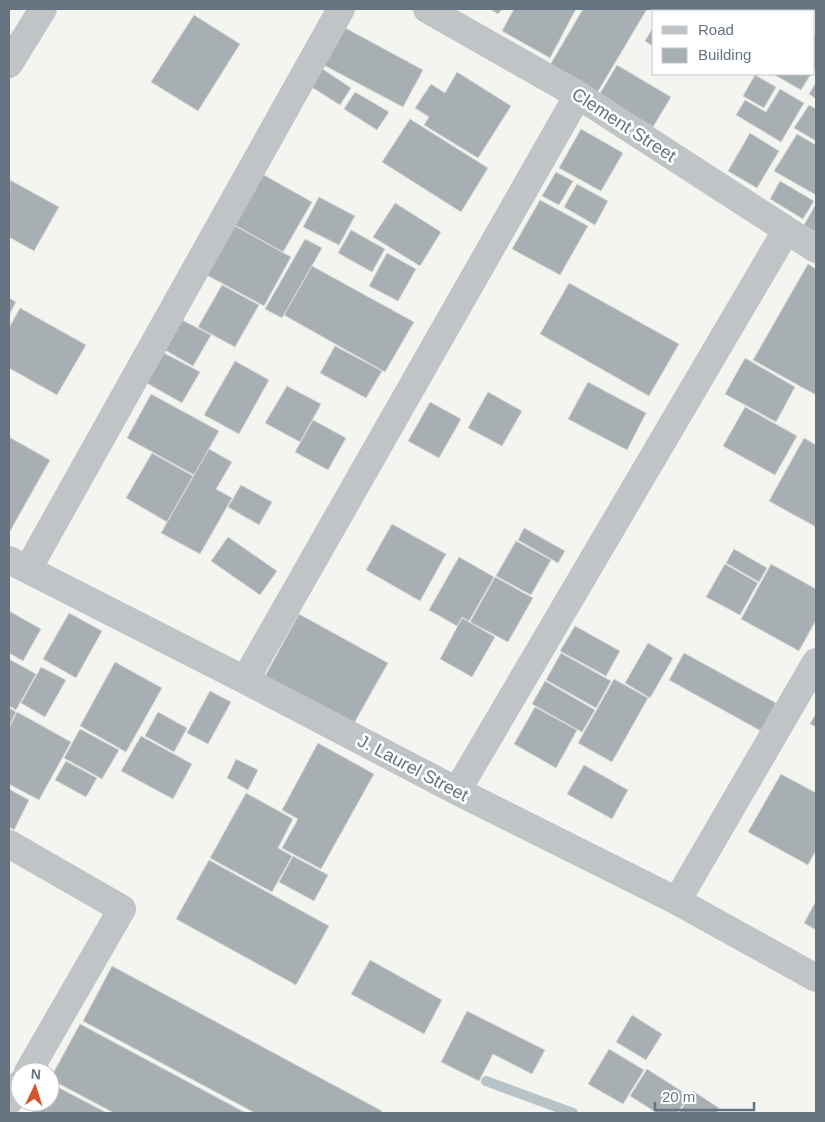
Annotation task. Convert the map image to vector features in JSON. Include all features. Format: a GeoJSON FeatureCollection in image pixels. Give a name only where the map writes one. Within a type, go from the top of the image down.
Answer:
{"type":"FeatureCollection","features":[{"type":"Feature","properties":{"kind":"street"},"geometry":{"type":"LineString","coordinates":[[13,46],[43,9]]}},
{"type":"Feature","properties":{"kind":"street"},"geometry":{"type":"LineString","coordinates":[[18,564],[341,9]]}},
{"type":"Feature","properties":{"kind":"street","name":"Clement Street"},"geometry":{"type":"LineString","coordinates":[[427,9],[578,95],[816,250]]}},
{"type":"Feature","properties":{"kind":"street"},"geometry":{"type":"LineString","coordinates":[[245,680],[578,95]]}},
{"type":"Feature","properties":{"kind":"street"},"geometry":{"type":"LineString","coordinates":[[457,791],[786,231]]}},
{"type":"Feature","properties":{"kind":"street","name":"J. Laurel Street"},"geometry":{"type":"LineString","coordinates":[[18,564],[457,791],[677,901],[816,978]]}},
{"type":"Feature","properties":{"kind":"street"},"geometry":{"type":"LineString","coordinates":[[677,901],[816,662]]}},
{"type":"Feature","properties":{"kind":"street"},"geometry":{"type":"LineString","coordinates":[[9,844],[122,909],[34,1062]]}},
{"type":"Feature","properties":{"kind":"building"},"geometry":{"type":"Polygon","coordinates":[[[490,9],[502,9],[498,14],[490,9]]]}},
{"type":"Feature","properties":{"kind":"building"},"geometry":{"type":"Polygon","coordinates":[[[514,9],[576,9],[550,58],[502,31],[514,9]]]}},
{"type":"Feature","properties":{"kind":"building"},"geometry":{"type":"Polygon","coordinates":[[[583,9],[647,9],[594,98],[547,70],[583,9]]]}},
{"type":"Feature","properties":{"kind":"building"},"geometry":{"type":"Polygon","coordinates":[[[777,9],[779,10],[711,10],[777,9]]]}},
{"type":"Feature","properties":{"kind":"building"},"geometry":{"type":"Polygon","coordinates":[[[194,15],[240,44],[198,111],[151,82],[194,15]]]}},
{"type":"Feature","properties":{"kind":"building"},"geometry":{"type":"Polygon","coordinates":[[[338,24],[423,70],[403,107],[318,62],[338,24]]]}},
{"type":"Feature","properties":{"kind":"building"},"geometry":{"type":"Polygon","coordinates":[[[652,29],[652,46],[645,41],[652,29]]]}},
{"type":"Feature","properties":{"kind":"building"},"geometry":{"type":"Polygon","coordinates":[[[815,36],[816,36],[815,68],[815,36]]]}},
{"type":"Feature","properties":{"kind":"building"},"geometry":{"type":"Polygon","coordinates":[[[617,65],[671,97],[653,127],[599,95],[617,65]]]}},
{"type":"Feature","properties":{"kind":"building"},"geometry":{"type":"Polygon","coordinates":[[[321,68],[351,88],[340,105],[310,86],[321,68]]]}},
{"type":"Feature","properties":{"kind":"building"},"geometry":{"type":"Polygon","coordinates":[[[457,72],[511,106],[478,158],[424,125],[429,117],[415,108],[431,84],[445,93],[457,72]]]}},
{"type":"Feature","properties":{"kind":"building"},"geometry":{"type":"Polygon","coordinates":[[[755,75],[776,87],[764,108],[743,96],[755,75]]]}},
{"type":"Feature","properties":{"kind":"building"},"geometry":{"type":"Polygon","coordinates":[[[775,75],[810,75],[801,90],[775,75]]]}},
{"type":"Feature","properties":{"kind":"building"},"geometry":{"type":"Polygon","coordinates":[[[816,82],[816,99],[809,94],[816,82]]]}},
{"type":"Feature","properties":{"kind":"building"},"geometry":{"type":"Polygon","coordinates":[[[780,89],[804,103],[781,142],[736,115],[745,100],[766,112],[780,89]]]}},
{"type":"Feature","properties":{"kind":"building"},"geometry":{"type":"Polygon","coordinates":[[[355,92],[389,112],[377,130],[344,109],[355,92]]]}},
{"type":"Feature","properties":{"kind":"building"},"geometry":{"type":"Polygon","coordinates":[[[809,105],[816,109],[816,141],[794,128],[809,105]]]}},
{"type":"Feature","properties":{"kind":"building"},"geometry":{"type":"Polygon","coordinates":[[[410,119],[488,168],[461,212],[382,162],[410,119]]]}},
{"type":"Feature","properties":{"kind":"building"},"geometry":{"type":"Polygon","coordinates":[[[581,129],[623,153],[601,191],[559,168],[581,129]]]}},
{"type":"Feature","properties":{"kind":"building"},"geometry":{"type":"Polygon","coordinates":[[[750,133],[779,151],[757,188],[728,171],[750,133]]]}},
{"type":"Feature","properties":{"kind":"building"},"geometry":{"type":"Polygon","coordinates":[[[797,134],[816,145],[816,195],[774,171],[797,134]]]}},
{"type":"Feature","properties":{"kind":"building"},"geometry":{"type":"Polygon","coordinates":[[[556,172],[573,181],[559,205],[542,196],[556,172]]]}},
{"type":"Feature","properties":{"kind":"building"},"geometry":{"type":"Polygon","coordinates":[[[262,174],[312,202],[283,252],[233,224],[262,174]]]}},
{"type":"Feature","properties":{"kind":"building"},"geometry":{"type":"Polygon","coordinates":[[[10,180],[59,207],[34,251],[9,237],[10,180]]]}},
{"type":"Feature","properties":{"kind":"building"},"geometry":{"type":"Polygon","coordinates":[[[780,181],[814,201],[803,219],[770,199],[780,181]]]}},
{"type":"Feature","properties":{"kind":"building"},"geometry":{"type":"Polygon","coordinates":[[[577,184],[608,201],[595,225],[564,207],[577,184]]]}},
{"type":"Feature","properties":{"kind":"building"},"geometry":{"type":"Polygon","coordinates":[[[319,197],[355,216],[339,245],[303,227],[319,197]]]}},
{"type":"Feature","properties":{"kind":"building"},"geometry":{"type":"Polygon","coordinates":[[[540,200],[588,226],[560,275],[512,249],[540,200]]]}},
{"type":"Feature","properties":{"kind":"building"},"geometry":{"type":"Polygon","coordinates":[[[395,203],[441,232],[420,266],[373,237],[395,203]]]}},
{"type":"Feature","properties":{"kind":"building"},"geometry":{"type":"Polygon","coordinates":[[[816,204],[816,232],[804,225],[816,204]]]}},
{"type":"Feature","properties":{"kind":"building"},"geometry":{"type":"Polygon","coordinates":[[[230,223],[291,257],[264,306],[203,273],[230,223]]]}},
{"type":"Feature","properties":{"kind":"building"},"geometry":{"type":"Polygon","coordinates":[[[351,230],[385,249],[372,272],[338,253],[351,230]]]}},
{"type":"Feature","properties":{"kind":"building"},"geometry":{"type":"Polygon","coordinates":[[[305,239],[322,248],[282,318],[265,309],[305,239]]]}},
{"type":"Feature","properties":{"kind":"building"},"geometry":{"type":"Polygon","coordinates":[[[387,253],[416,269],[398,301],[369,286],[387,253]]]}},
{"type":"Feature","properties":{"kind":"building"},"geometry":{"type":"Polygon","coordinates":[[[808,264],[816,269],[816,395],[753,360],[808,264]]]}},
{"type":"Feature","properties":{"kind":"building"},"geometry":{"type":"Polygon","coordinates":[[[312,266],[414,322],[385,372],[284,315],[312,266]]]}},
{"type":"Feature","properties":{"kind":"building"},"geometry":{"type":"Polygon","coordinates":[[[569,283],[679,344],[649,396],[540,334],[569,283]]]}},
{"type":"Feature","properties":{"kind":"building"},"geometry":{"type":"Polygon","coordinates":[[[222,285],[259,305],[235,347],[198,327],[222,285]]]}},
{"type":"Feature","properties":{"kind":"building"},"geometry":{"type":"Polygon","coordinates":[[[9,298],[16,302],[9,315],[9,298]]]}},
{"type":"Feature","properties":{"kind":"building"},"geometry":{"type":"Polygon","coordinates":[[[20,308],[86,345],[57,395],[9,368],[9,328],[20,308]]]}},
{"type":"Feature","properties":{"kind":"building"},"geometry":{"type":"Polygon","coordinates":[[[182,320],[211,335],[193,366],[165,350],[182,320]]]}},
{"type":"Feature","properties":{"kind":"building"},"geometry":{"type":"Polygon","coordinates":[[[335,346],[382,371],[366,398],[320,373],[335,346]]]}},
{"type":"Feature","properties":{"kind":"building"},"geometry":{"type":"Polygon","coordinates":[[[162,352],[200,372],[182,403],[145,382],[162,352]]]}},
{"type":"Feature","properties":{"kind":"building"},"geometry":{"type":"Polygon","coordinates":[[[745,358],[795,387],[776,422],[725,394],[745,358]]]}},
{"type":"Feature","properties":{"kind":"building"},"geometry":{"type":"Polygon","coordinates":[[[235,361],[269,380],[239,434],[204,415],[235,361]]]}},
{"type":"Feature","properties":{"kind":"building"},"geometry":{"type":"Polygon","coordinates":[[[588,382],[646,413],[627,450],[568,419],[588,382]]]}},
{"type":"Feature","properties":{"kind":"building"},"geometry":{"type":"Polygon","coordinates":[[[287,386],[321,404],[300,442],[265,423],[287,386]]]}},
{"type":"Feature","properties":{"kind":"building"},"geometry":{"type":"Polygon","coordinates":[[[488,392],[522,411],[502,446],[468,428],[488,392]]]}},
{"type":"Feature","properties":{"kind":"building"},"geometry":{"type":"Polygon","coordinates":[[[151,394],[219,431],[194,475],[127,438],[151,394]]]}},
{"type":"Feature","properties":{"kind":"building"},"geometry":{"type":"Polygon","coordinates":[[[430,402],[461,419],[439,458],[408,441],[430,402]]]}},
{"type":"Feature","properties":{"kind":"building"},"geometry":{"type":"Polygon","coordinates":[[[745,407],[797,436],[775,475],[723,446],[745,407]]]}},
{"type":"Feature","properties":{"kind":"building"},"geometry":{"type":"Polygon","coordinates":[[[313,420],[346,438],[328,470],[295,452],[313,420]]]}},
{"type":"Feature","properties":{"kind":"building"},"geometry":{"type":"Polygon","coordinates":[[[9,437],[50,460],[9,533],[9,437]]]}},
{"type":"Feature","properties":{"kind":"building"},"geometry":{"type":"Polygon","coordinates":[[[804,438],[816,445],[816,527],[769,501],[804,438]]]}},
{"type":"Feature","properties":{"kind":"building"},"geometry":{"type":"Polygon","coordinates":[[[209,449],[232,462],[216,489],[232,498],[200,554],[161,533],[209,449]]]}},
{"type":"Feature","properties":{"kind":"building"},"geometry":{"type":"Polygon","coordinates":[[[152,453],[193,476],[167,522],[126,498],[152,453]]]}},
{"type":"Feature","properties":{"kind":"building"},"geometry":{"type":"Polygon","coordinates":[[[241,485],[272,502],[259,525],[228,507],[241,485]]]}},
{"type":"Feature","properties":{"kind":"building"},"geometry":{"type":"Polygon","coordinates":[[[392,524],[446,554],[420,601],[366,570],[392,524]]]}},
{"type":"Feature","properties":{"kind":"building"},"geometry":{"type":"Polygon","coordinates":[[[524,528],[565,551],[558,563],[518,540],[524,528]]]}},
{"type":"Feature","properties":{"kind":"building"},"geometry":{"type":"Polygon","coordinates":[[[228,537],[277,571],[260,595],[211,561],[228,537]]]}},
{"type":"Feature","properties":{"kind":"building"},"geometry":{"type":"Polygon","coordinates":[[[516,541],[551,560],[531,595],[496,576],[516,541]]]}},
{"type":"Feature","properties":{"kind":"building"},"geometry":{"type":"Polygon","coordinates":[[[734,549],[767,568],[759,582],[726,563],[734,549]]]}},
{"type":"Feature","properties":{"kind":"building"},"geometry":{"type":"Polygon","coordinates":[[[459,557],[494,577],[469,621],[462,617],[457,626],[429,610],[459,557]]]}},
{"type":"Feature","properties":{"kind":"building"},"geometry":{"type":"Polygon","coordinates":[[[725,564],[758,583],[740,615],[706,597],[725,564]]]}},
{"type":"Feature","properties":{"kind":"building"},"geometry":{"type":"Polygon","coordinates":[[[771,564],[816,589],[816,620],[799,651],[741,619],[771,564]]]}},
{"type":"Feature","properties":{"kind":"building"},"geometry":{"type":"Polygon","coordinates":[[[495,577],[533,598],[508,642],[470,622],[495,577]]]}},
{"type":"Feature","properties":{"kind":"building"},"geometry":{"type":"Polygon","coordinates":[[[9,611],[41,629],[23,661],[9,653],[9,611]]]}},
{"type":"Feature","properties":{"kind":"building"},"geometry":{"type":"Polygon","coordinates":[[[69,613],[102,631],[76,678],[43,659],[69,613]]]}},
{"type":"Feature","properties":{"kind":"building"},"geometry":{"type":"Polygon","coordinates":[[[299,614],[388,663],[353,725],[265,676],[299,614]]]}},
{"type":"Feature","properties":{"kind":"building"},"geometry":{"type":"Polygon","coordinates":[[[462,618],[495,637],[472,677],[440,659],[462,618]]]}},
{"type":"Feature","properties":{"kind":"building"},"geometry":{"type":"Polygon","coordinates":[[[575,626],[620,651],[606,676],[560,651],[575,626]]]}},
{"type":"Feature","properties":{"kind":"building"},"geometry":{"type":"Polygon","coordinates":[[[648,643],[673,658],[650,698],[625,683],[648,643]]]}},
{"type":"Feature","properties":{"kind":"building"},"geometry":{"type":"Polygon","coordinates":[[[561,653],[611,681],[596,708],[546,680],[561,653]]]}},
{"type":"Feature","properties":{"kind":"building"},"geometry":{"type":"Polygon","coordinates":[[[684,653],[776,703],[761,731],[669,680],[684,653]]]}},
{"type":"Feature","properties":{"kind":"building"},"geometry":{"type":"Polygon","coordinates":[[[9,659],[36,674],[16,710],[9,706],[9,659]]]}},
{"type":"Feature","properties":{"kind":"building"},"geometry":{"type":"Polygon","coordinates":[[[115,662],[162,688],[126,752],[80,726],[115,662]]]}},
{"type":"Feature","properties":{"kind":"building"},"geometry":{"type":"Polygon","coordinates":[[[41,667],[66,680],[45,717],[21,703],[41,667]]]}},
{"type":"Feature","properties":{"kind":"building"},"geometry":{"type":"Polygon","coordinates":[[[614,679],[648,698],[612,762],[578,743],[614,679]]]}},
{"type":"Feature","properties":{"kind":"building"},"geometry":{"type":"Polygon","coordinates":[[[545,681],[595,710],[582,732],[532,704],[545,681]]]}},
{"type":"Feature","properties":{"kind":"building"},"geometry":{"type":"Polygon","coordinates":[[[210,691],[231,702],[208,744],[187,733],[210,691]]]}},
{"type":"Feature","properties":{"kind":"building"},"geometry":{"type":"Polygon","coordinates":[[[535,707],[577,730],[556,768],[514,744],[535,707]]]}},
{"type":"Feature","properties":{"kind":"building"},"geometry":{"type":"Polygon","coordinates":[[[9,708],[16,712],[9,726],[9,708]]]}},
{"type":"Feature","properties":{"kind":"building"},"geometry":{"type":"Polygon","coordinates":[[[17,712],[71,742],[39,800],[9,784],[9,728],[17,712]]]}},
{"type":"Feature","properties":{"kind":"building"},"geometry":{"type":"Polygon","coordinates":[[[158,712],[187,728],[174,752],[145,736],[158,712]]]}},
{"type":"Feature","properties":{"kind":"building"},"geometry":{"type":"Polygon","coordinates":[[[816,713],[816,727],[810,724],[816,713]]]}},
{"type":"Feature","properties":{"kind":"building"},"geometry":{"type":"Polygon","coordinates":[[[80,729],[119,750],[102,779],[64,758],[80,729]]]}},
{"type":"Feature","properties":{"kind":"building"},"geometry":{"type":"Polygon","coordinates":[[[141,736],[192,764],[173,799],[121,771],[141,736]]]}},
{"type":"Feature","properties":{"kind":"building"},"geometry":{"type":"Polygon","coordinates":[[[318,743],[374,774],[321,869],[282,848],[298,819],[282,810],[318,743]]]}},
{"type":"Feature","properties":{"kind":"building"},"geometry":{"type":"Polygon","coordinates":[[[236,759],[258,770],[248,790],[227,778],[236,759]]]}},
{"type":"Feature","properties":{"kind":"building"},"geometry":{"type":"Polygon","coordinates":[[[66,761],[97,778],[86,797],[55,780],[66,761]]]}},
{"type":"Feature","properties":{"kind":"building"},"geometry":{"type":"Polygon","coordinates":[[[584,765],[628,790],[612,819],[567,794],[584,765]]]}},
{"type":"Feature","properties":{"kind":"building"},"geometry":{"type":"Polygon","coordinates":[[[781,774],[816,793],[816,850],[808,865],[748,832],[781,774]]]}},
{"type":"Feature","properties":{"kind":"building"},"geometry":{"type":"Polygon","coordinates":[[[9,789],[29,800],[14,830],[9,827],[9,789]]]}},
{"type":"Feature","properties":{"kind":"building"},"geometry":{"type":"Polygon","coordinates":[[[246,793],[293,819],[278,848],[292,856],[272,892],[210,858],[246,793]]]}},
{"type":"Feature","properties":{"kind":"building"},"geometry":{"type":"Polygon","coordinates":[[[293,856],[328,875],[314,901],[279,882],[293,856]]]}},
{"type":"Feature","properties":{"kind":"building"},"geometry":{"type":"Polygon","coordinates":[[[209,860],[329,926],[296,985],[176,919],[209,860]]]}},
{"type":"Feature","properties":{"kind":"building"},"geometry":{"type":"Polygon","coordinates":[[[816,901],[816,930],[804,923],[816,901]]]}},
{"type":"Feature","properties":{"kind":"building"},"geometry":{"type":"Polygon","coordinates":[[[370,960],[442,1000],[424,1034],[351,994],[370,960]]]}},
{"type":"Feature","properties":{"kind":"building"},"geometry":{"type":"Polygon","coordinates":[[[112,966],[382,1111],[381,1113],[255,1113],[83,1021],[112,966]]]}},
{"type":"Feature","properties":{"kind":"building"},"geometry":{"type":"Polygon","coordinates":[[[467,1011],[545,1050],[532,1074],[493,1054],[479,1081],[441,1062],[467,1011]]]}},
{"type":"Feature","properties":{"kind":"building"},"geometry":{"type":"Polygon","coordinates":[[[632,1015],[662,1034],[646,1060],[616,1042],[632,1015]]]}},
{"type":"Feature","properties":{"kind":"building"},"geometry":{"type":"Polygon","coordinates":[[[80,1024],[246,1113],[114,1113],[60,1084],[59,1062],[80,1024]]]}},
{"type":"Feature","properties":{"kind":"building"},"geometry":{"type":"Polygon","coordinates":[[[609,1049],[644,1070],[623,1104],[588,1084],[609,1049]]]}},
{"type":"Feature","properties":{"kind":"building"},"geometry":{"type":"Polygon","coordinates":[[[647,1069],[689,1096],[677,1113],[657,1113],[630,1096],[647,1069]]]}},
{"type":"Feature","properties":{"kind":"building"},"geometry":{"type":"Polygon","coordinates":[[[60,1088],[107,1113],[32,1113],[60,1112],[60,1088]]]}},
{"type":"Feature","properties":{"kind":"building"},"geometry":{"type":"Polygon","coordinates":[[[693,1091],[719,1108],[716,1113],[679,1113],[693,1091]]]}},
{"type":"Feature","properties":{"kind":"waterway"},"geometry":{"type":"LineString","coordinates":[[486,1081],[573,1113]]}}]}
